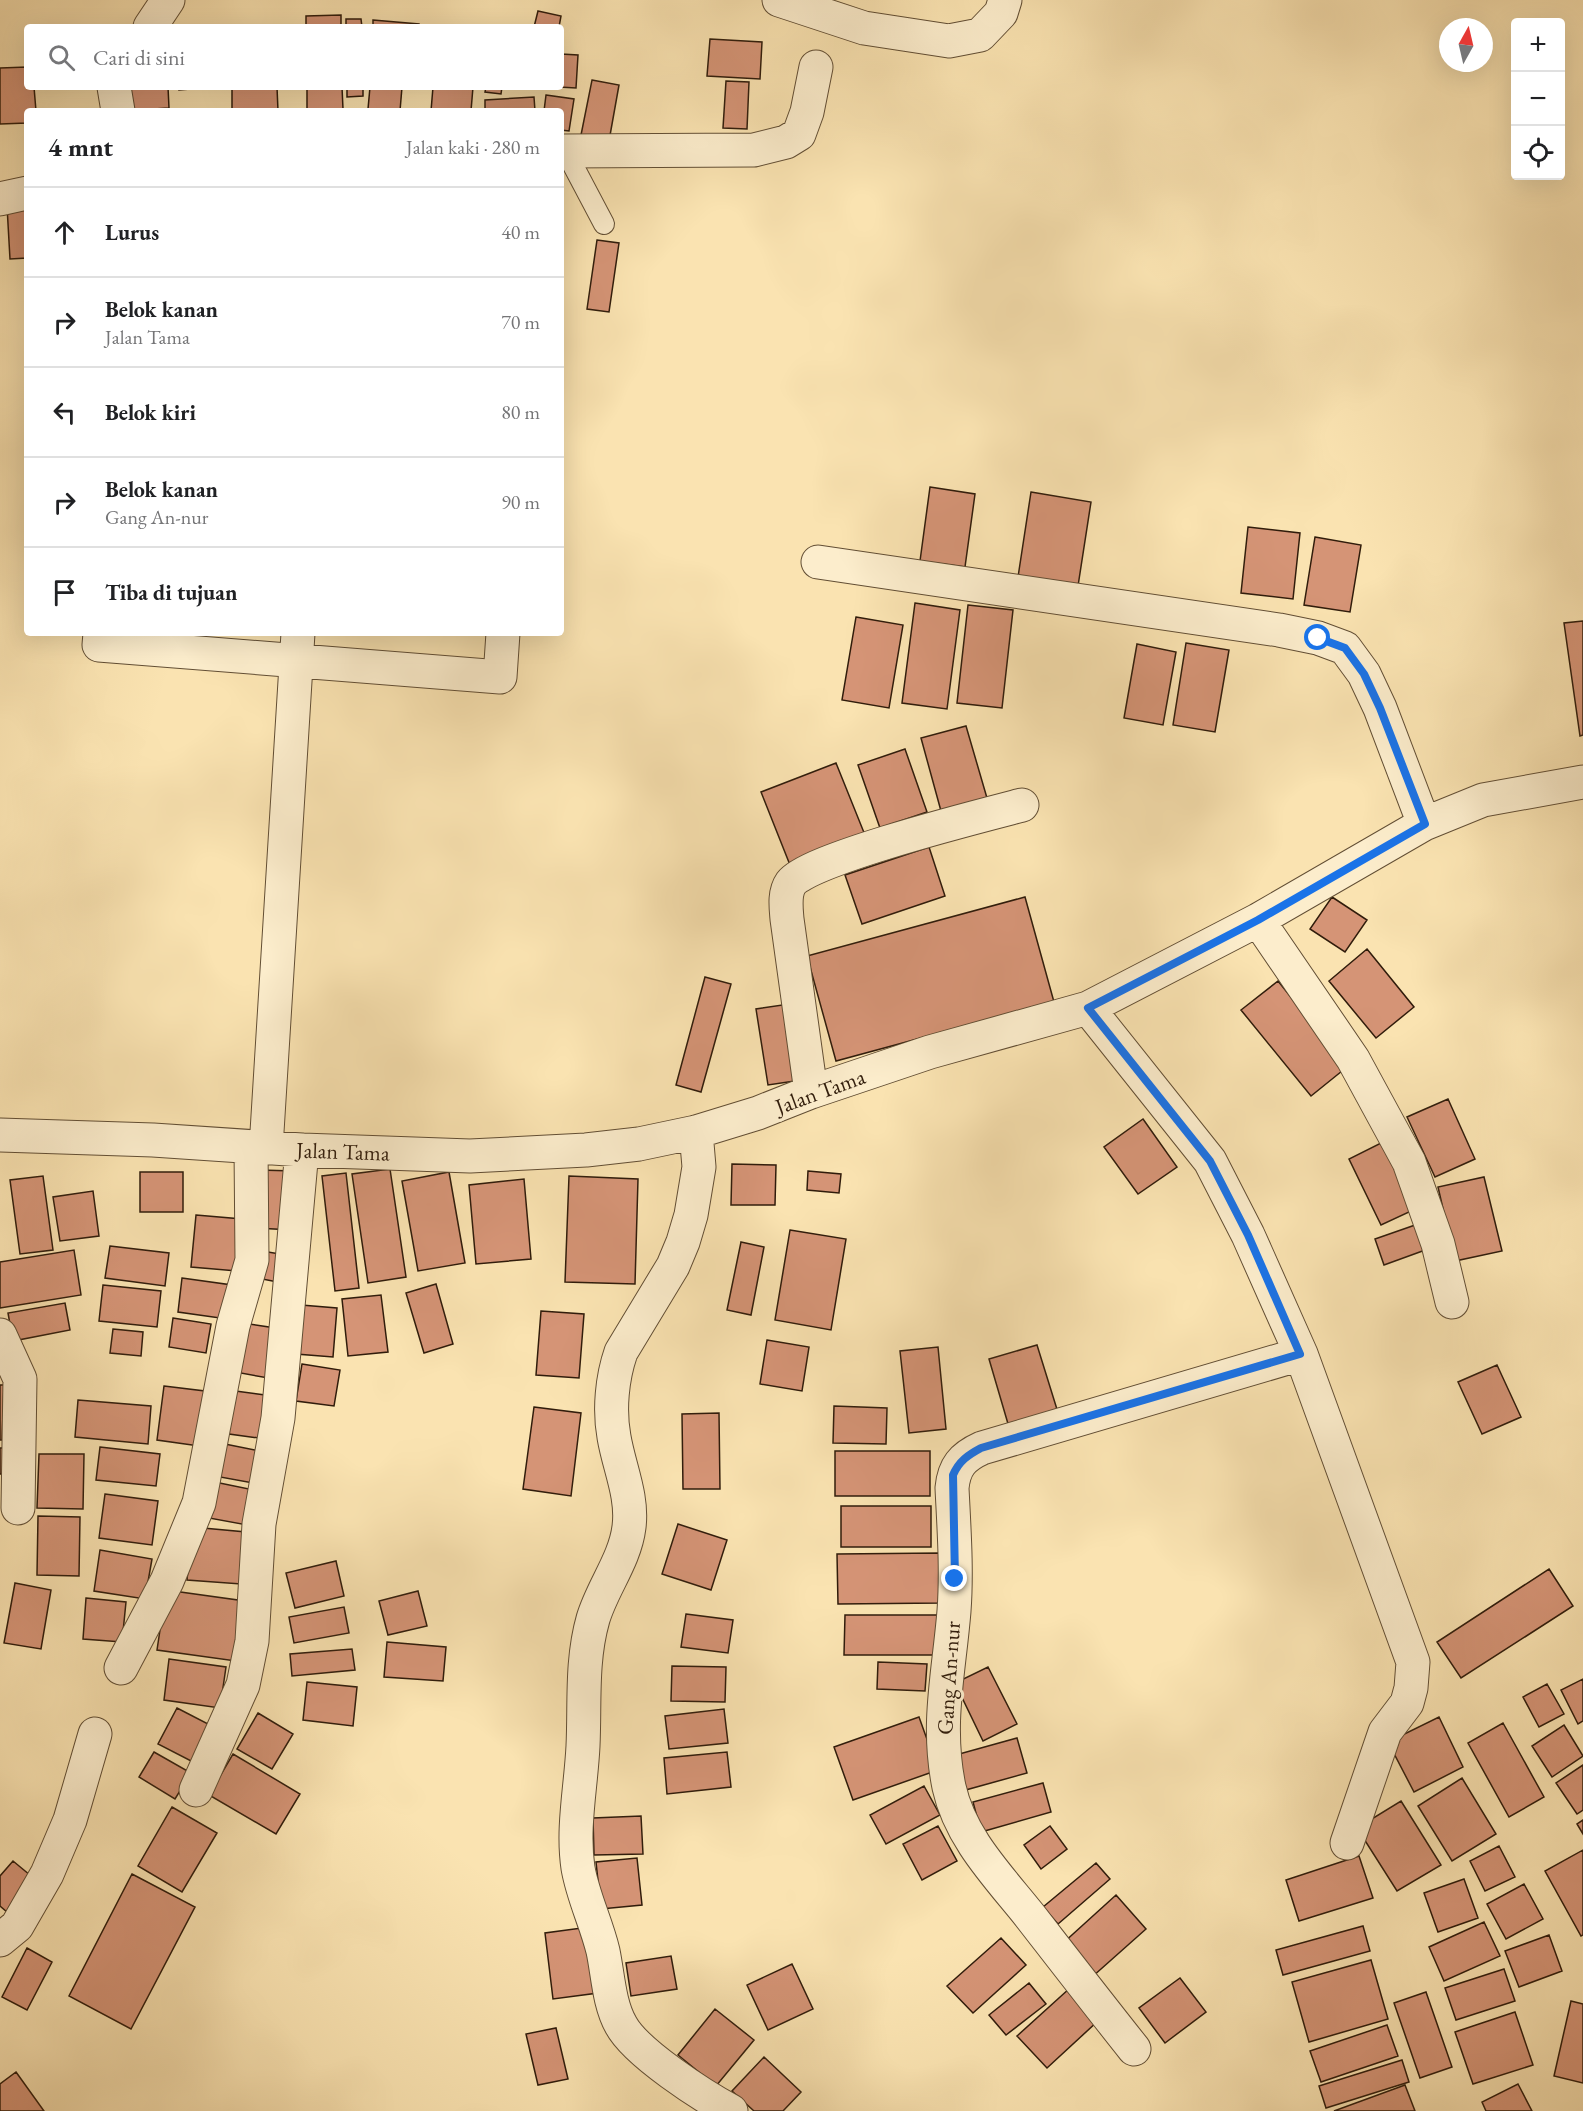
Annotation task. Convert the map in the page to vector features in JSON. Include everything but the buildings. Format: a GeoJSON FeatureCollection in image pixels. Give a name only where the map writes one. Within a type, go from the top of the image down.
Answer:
{"type":"FeatureCollection","features":[{"type":"Feature","properties":{"kind":"street"},"geometry":{"type":"LineString","coordinates":[[152,24],[168,0]]}},
{"type":"Feature","properties":{"kind":"street"},"geometry":{"type":"LineString","coordinates":[[779,0],[864,28],[949,41],[981,35],[1001,13],[1005,0]]}},
{"type":"Feature","properties":{"kind":"street"},"geometry":{"type":"LineString","coordinates":[[564,152],[754,150],[786,142],[799,134],[807,112],[816,67]]}},
{"type":"Feature","properties":{"kind":"street"},"geometry":{"type":"LineString","coordinates":[[114,90],[118,108]]}},
{"type":"Feature","properties":{"kind":"street"},"geometry":{"type":"LineString","coordinates":[[0,199],[24,194]]}},
{"type":"Feature","properties":{"kind":"street"},"geometry":{"type":"LineString","coordinates":[[818,562],[1279,630],[1318,638],[1345,648],[1364,674],[1380,708],[1425,824]]}},
{"type":"Feature","properties":{"kind":"street"},"geometry":{"type":"LineString","coordinates":[[100,636],[99,645],[297,646],[500,677],[503,636]]}},
{"type":"Feature","properties":{"kind":"street"},"geometry":{"type":"LineString","coordinates":[[121,1668],[167,1581],[199,1503],[233,1326],[252,1260],[297,646]]}},
{"type":"Feature","properties":{"kind":"street","name":"Jalan Tama"},"geometry":{"type":"LineString","coordinates":[[0,1135],[153,1140],[259,1148],[470,1156],[639,1144],[696,1132],[758,1113],[811,1092],[930,1052],[1088,1008],[1258,920],[1425,824],[1483,800],[1583,782]]}},
{"type":"Feature","properties":{"kind":"street"},"geometry":{"type":"LineString","coordinates":[[811,1092],[787,919],[787,892],[792,881],[804,873],[851,854],[1022,805]]}},
{"type":"Feature","properties":{"kind":"street"},"geometry":{"type":"LineString","coordinates":[[1258,920],[1353,1059],[1409,1161],[1438,1244],[1452,1302]]}},
{"type":"Feature","properties":{"kind":"street"},"geometry":{"type":"LineString","coordinates":[[1088,1008],[1210,1161],[1248,1235],[1300,1354],[1413,1662],[1407,1703],[1385,1732],[1347,1844]]}},
{"type":"Feature","properties":{"kind":"street"},"geometry":{"type":"LineString","coordinates":[[696,1132],[699,1167],[691,1215],[683,1242],[673,1266],[621,1352],[616,1367],[612,1418],[614,1437],[627,1492],[630,1525],[626,1545],[593,1619],[584,1668],[583,1745],[575,1829],[576,1850],[585,1901],[597,1927],[614,2011],[621,2026],[658,2063],[731,2111]]}},
{"type":"Feature","properties":{"kind":"street"},"geometry":{"type":"LineString","coordinates":[[196,1790],[243,1685],[252,1641],[259,1524],[278,1418],[302,1150]]}},
{"type":"Feature","properties":{"kind":"street"},"geometry":{"type":"LineString","coordinates":[[0,1335],[20,1379],[18,1508]]}},
{"type":"Feature","properties":{"kind":"street","name":"Gang An-nur"},"geometry":{"type":"LineString","coordinates":[[1134,2049],[968,1836],[950,1789],[942,1730],[945,1683],[954,1613],[953,1475],[957,1466],[981,1448],[1300,1354]]}},
{"type":"Feature","properties":{"kind":"street"},"geometry":{"type":"LineString","coordinates":[[0,1940],[17,1926],[47,1874],[70,1820],[95,1734]]}},
{"type":"Feature","properties":{"kind":"lane"},"geometry":{"type":"LineString","coordinates":[[564,152],[604,224]]}},
{"type":"Feature","properties":{"kind":"route"},"geometry":{"type":"LineString","coordinates":[[955,1579],[953,1475],[957,1466],[970,1454],[981,1448],[1300,1354],[1248,1235],[1210,1161],[1088,1008],[1258,920],[1425,824],[1380,708],[1364,674],[1345,648],[1318,638]]}}]}
